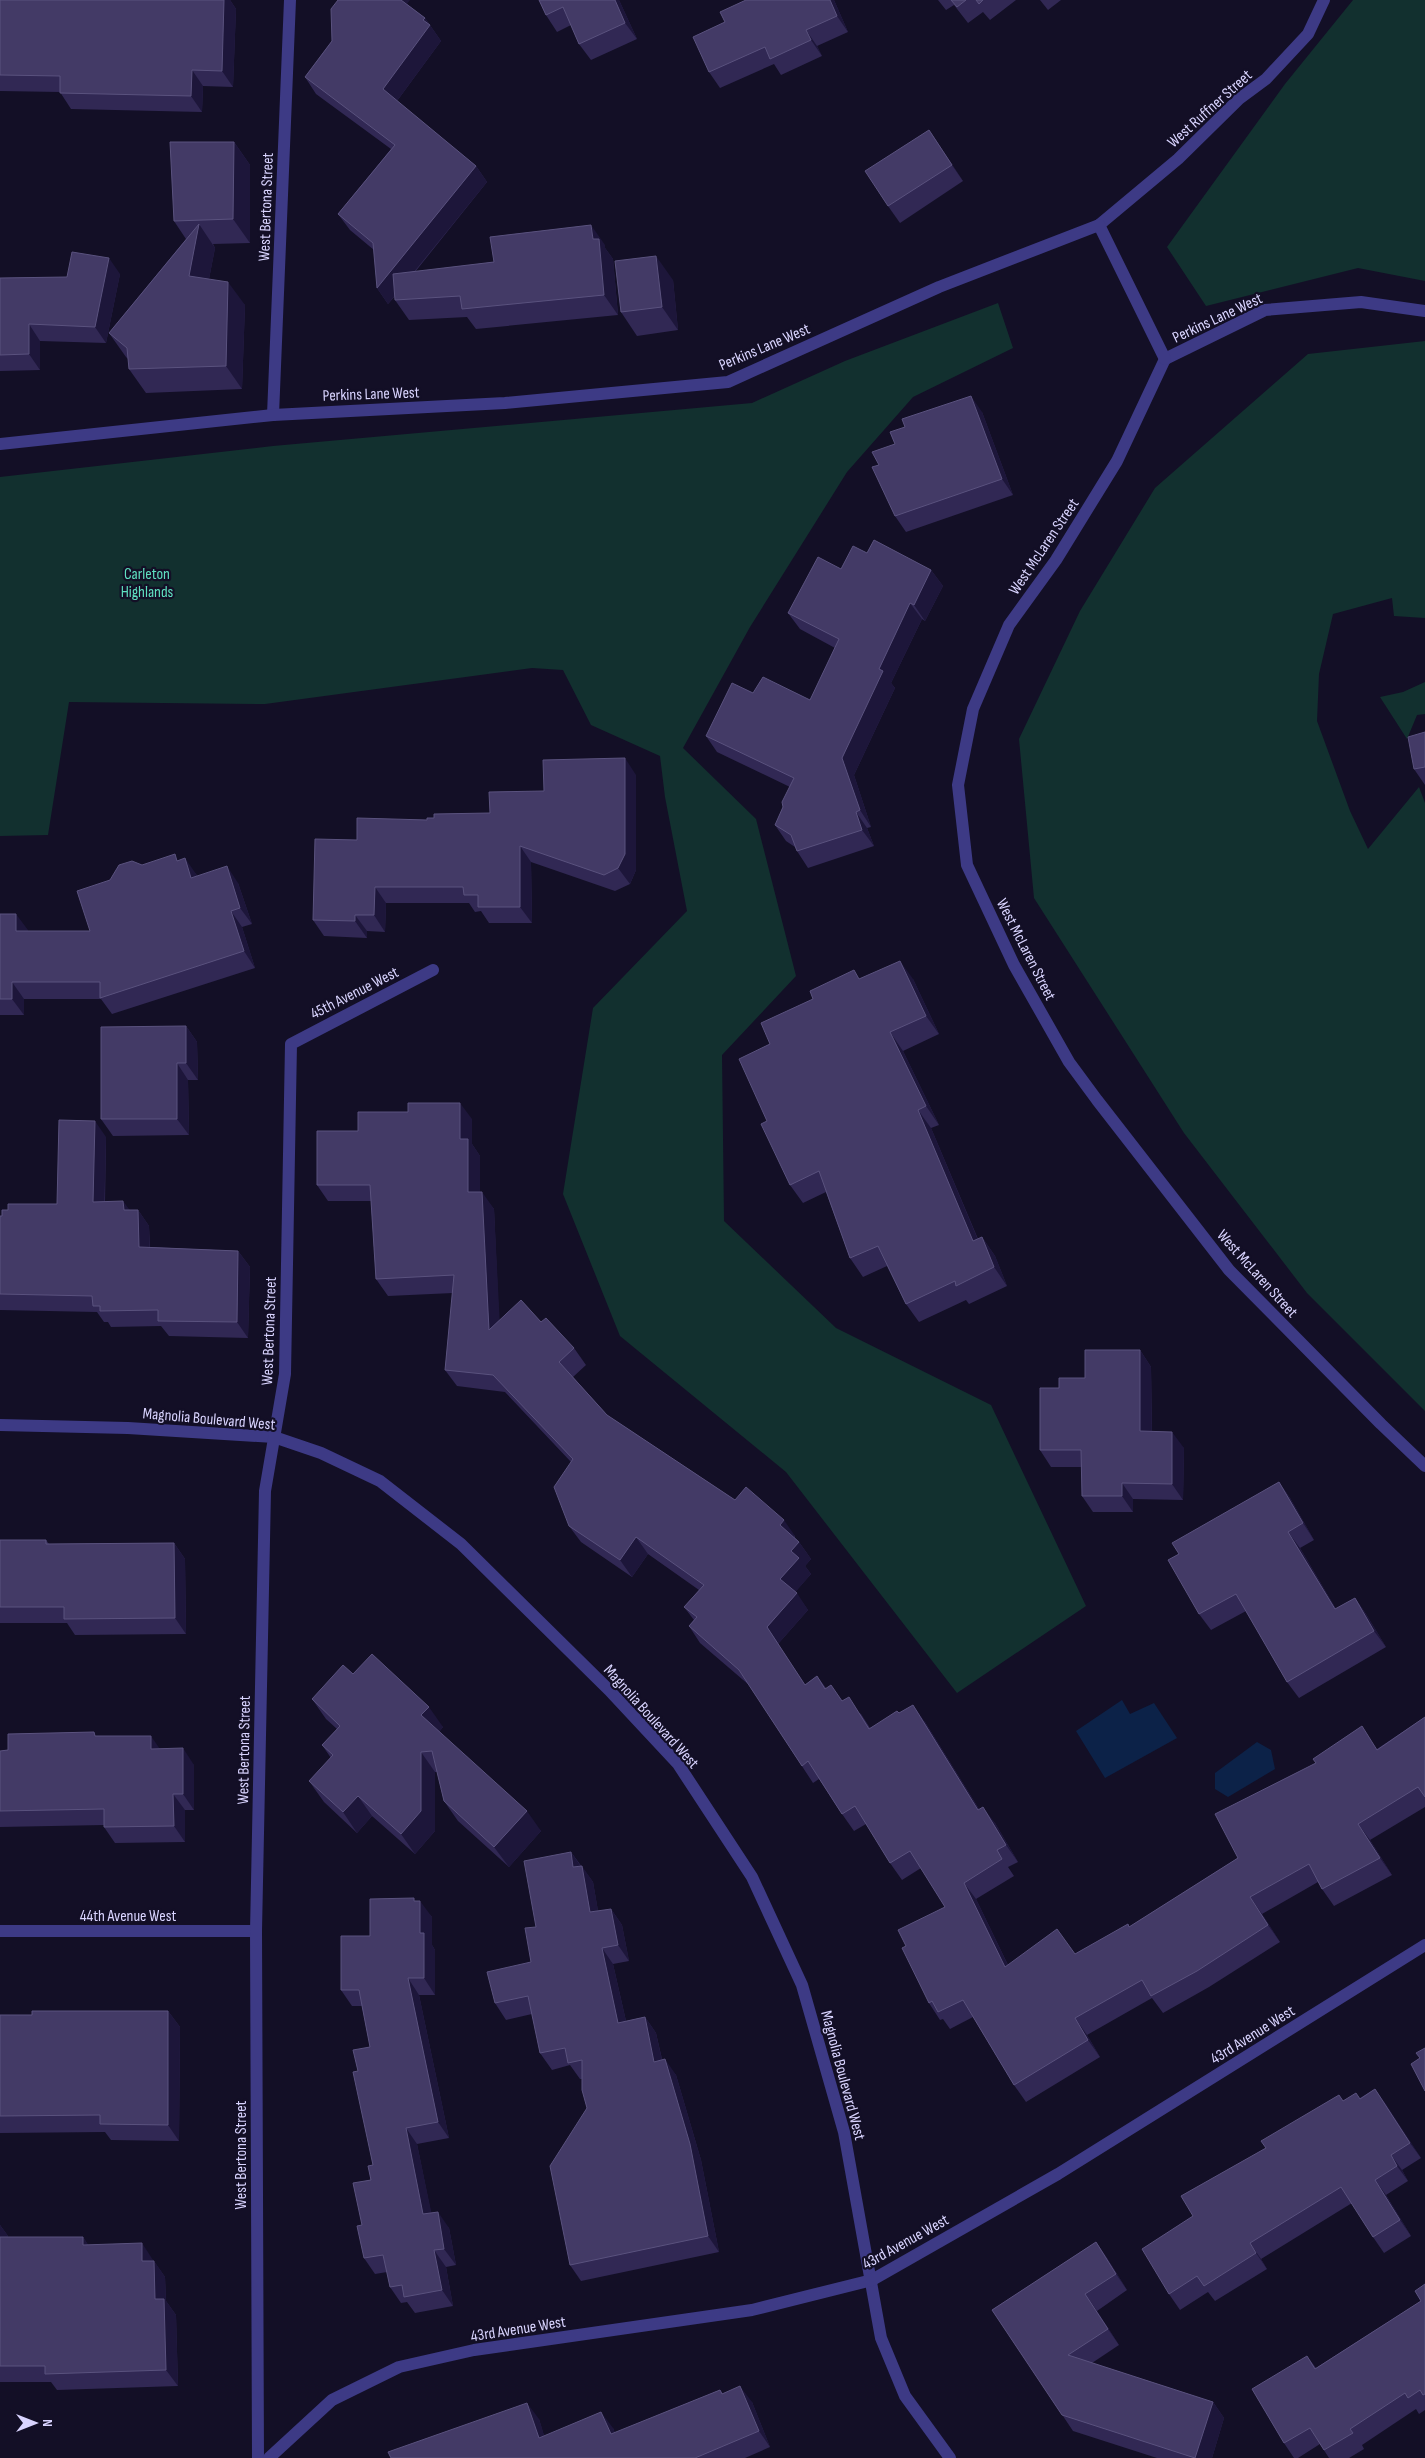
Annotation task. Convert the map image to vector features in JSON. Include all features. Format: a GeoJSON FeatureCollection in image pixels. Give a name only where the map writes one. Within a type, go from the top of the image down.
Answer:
{"type":"FeatureCollection","features":[{"type":"Feature","properties":{"kind":"street","name":"West Bertona Street"},"geometry":{"type":"LineString","coordinates":[[273,415],[290,0]]}},
{"type":"Feature","properties":{"kind":"street","name":"West Ruffner Street"},"geometry":{"type":"LineString","coordinates":[[1099,225],[1178,159],[1239,99],[1266,79],[1308,34],[1324,0]]}},
{"type":"Feature","properties":{"kind":"street","name":"Perkins Lane West"},"geometry":{"type":"LineString","coordinates":[[0,444],[273,415],[505,403],[728,382],[939,287],[1099,225],[1165,359],[1265,310],[1361,302],[1425,312]]}},
{"type":"Feature","properties":{"kind":"street","name":"West McLaren Street"},"geometry":{"type":"LineString","coordinates":[[1165,359],[1117,461],[1056,560],[1009,625],[973,710],[958,785],[967,865],[1014,965],[1069,1062],[1229,1270],[1425,1466]]}},
{"type":"Feature","properties":{"kind":"street","name":"45th Avenue West"},"geometry":{"type":"LineString","coordinates":[[291,1044],[433,970]]}},
{"type":"Feature","properties":{"kind":"street","name":"West Bertona Street"},"geometry":{"type":"LineString","coordinates":[[258,2458],[256,1931],[265,1491],[285,1374],[291,1044]]}},
{"type":"Feature","properties":{"kind":"street","name":"Magnolia Boulevard West"},"geometry":{"type":"LineString","coordinates":[[0,1425],[128,1428],[274,1437],[321,1453],[380,1481],[461,1544],[608,1690],[678,1764],[752,1877],[802,1985],[844,2132],[881,2338],[905,2396],[950,2458]]}},
{"type":"Feature","properties":{"kind":"street","name":"44th Avenue West"},"geometry":{"type":"LineString","coordinates":[[0,1931],[256,1931]]}},
{"type":"Feature","properties":{"kind":"street","name":"43rd Avenue West"},"geometry":{"type":"LineString","coordinates":[[269,2458],[332,2400],[399,2367],[474,2350],[752,2310],[872,2280],[1058,2174],[1425,1945]]}},
{"type":"Feature","properties":{"kind":"green space"},"geometry":{"type":"Polygon","coordinates":[[[1353,0],[1425,0],[1425,281],[1358,268],[1206,306],[1167,247],[1285,84],[1353,0]]]}},
{"type":"Feature","properties":{"kind":"green space","name":"Carleton Highlands"},"geometry":{"type":"Polygon","coordinates":[[[998,303],[1013,348],[913,397],[847,472],[750,627],[683,748],[756,819],[796,976],[722,1055],[724,1221],[836,1328],[991,1405],[1086,1606],[957,1693],[786,1472],[620,1336],[563,1194],[593,1008],[687,911],[665,797],[660,756],[591,725],[563,670],[532,668],[265,704],[69,702],[48,835],[0,836],[0,477],[273,446],[752,403],[845,361],[998,303]]]}},
{"type":"Feature","properties":{"kind":"green space"},"geometry":{"type":"Polygon","coordinates":[[[1425,341],[1425,618],[1394,616],[1392,598],[1333,614],[1319,674],[1317,721],[1350,811],[1368,849],[1419,787],[1425,803],[1425,1411],[1307,1293],[1184,1133],[1034,898],[1019,739],[1080,611],[1155,488],[1308,354],[1425,341]]]}},
{"type":"Feature","properties":{"kind":"green space"},"geometry":{"type":"Polygon","coordinates":[[[1425,682],[1425,714],[1417,715],[1407,739],[1380,697],[1403,692],[1425,682]]]}},
{"type":"Feature","properties":{"kind":"water"},"geometry":{"type":"Polygon","coordinates":[[[1122,1700],[1130,1714],[1154,1703],[1177,1738],[1105,1778],[1076,1731],[1122,1700]]]}},
{"type":"Feature","properties":{"kind":"water"},"geometry":{"type":"Polygon","coordinates":[[[1257,1742],[1271,1750],[1275,1769],[1228,1797],[1215,1789],[1215,1773],[1257,1742]]]}},
{"type":"Feature","properties":{"kind":"building"},"geometry":{"type":"Polygon","coordinates":[[[0,0],[224,0],[222,71],[192,70],[191,96],[60,93],[60,76],[0,75],[0,0]]]}},
{"type":"Feature","properties":{"kind":"building"},"geometry":{"type":"Polygon","coordinates":[[[338,0],[401,0],[425,18],[423,20],[430,25],[383,89],[476,166],[377,288],[373,243],[338,214],[395,145],[305,77],[332,41],[331,9],[338,0]]]}},
{"type":"Feature","properties":{"kind":"building"},"geometry":{"type":"Polygon","coordinates":[[[539,0],[615,0],[625,23],[579,44],[563,7],[546,15],[539,0]]]}},
{"type":"Feature","properties":{"kind":"building"},"geometry":{"type":"Polygon","coordinates":[[[746,0],[830,0],[837,16],[806,30],[811,40],[770,59],[765,47],[709,72],[693,37],[725,22],[720,12],[746,0]]]}},
{"type":"Feature","properties":{"kind":"building"},"geometry":{"type":"Polygon","coordinates":[[[951,0],[966,0],[957,7],[951,0]]]}},
{"type":"Feature","properties":{"kind":"building"},"geometry":{"type":"Polygon","coordinates":[[[929,130],[952,165],[888,206],[865,171],[929,130]]]}},
{"type":"Feature","properties":{"kind":"building"},"geometry":{"type":"Polygon","coordinates":[[[170,142],[234,142],[233,219],[174,221],[170,142]]]}},
{"type":"Feature","properties":{"kind":"building"},"geometry":{"type":"Polygon","coordinates":[[[199,224],[189,276],[228,282],[226,366],[129,369],[127,348],[109,333],[199,224]]]}},
{"type":"Feature","properties":{"kind":"building"},"geometry":{"type":"Polygon","coordinates":[[[591,225],[593,239],[599,239],[604,295],[462,309],[460,296],[395,300],[393,274],[494,262],[490,237],[591,225]]]}},
{"type":"Feature","properties":{"kind":"building"},"geometry":{"type":"Polygon","coordinates":[[[72,252],[109,258],[95,327],[29,324],[29,354],[0,355],[0,278],[67,277],[72,252]]]}},
{"type":"Feature","properties":{"kind":"building"},"geometry":{"type":"Polygon","coordinates":[[[656,256],[662,307],[621,312],[615,261],[656,256]]]}},
{"type":"Feature","properties":{"kind":"building"},"geometry":{"type":"Polygon","coordinates":[[[971,396],[1002,479],[895,516],[872,467],[879,465],[872,452],[895,444],[890,432],[905,427],[902,419],[971,396]]]}},
{"type":"Feature","properties":{"kind":"building"},"geometry":{"type":"Polygon","coordinates":[[[874,540],[931,570],[914,605],[910,603],[879,669],[883,671],[842,758],[860,810],[856,812],[862,830],[797,851],[791,835],[775,825],[783,807],[782,802],[794,778],[706,736],[732,683],[753,693],[763,677],[810,700],[839,639],[788,613],[818,557],[841,569],[853,546],[867,553],[874,540]]]}},
{"type":"Feature","properties":{"kind":"building"},"geometry":{"type":"Polygon","coordinates":[[[1425,732],[1425,767],[1414,769],[1408,737],[1425,732]]]}},
{"type":"Feature","properties":{"kind":"building"},"geometry":{"type":"Polygon","coordinates":[[[625,758],[625,854],[618,868],[604,875],[520,846],[520,907],[478,907],[478,895],[464,895],[463,887],[375,887],[374,915],[355,915],[355,921],[313,920],[315,839],[357,840],[357,818],[427,820],[427,818],[434,818],[434,814],[490,813],[489,792],[544,791],[543,760],[625,758]]]}},
{"type":"Feature","properties":{"kind":"building"},"geometry":{"type":"Polygon","coordinates":[[[175,854],[177,861],[185,858],[191,878],[227,866],[240,908],[231,911],[244,951],[100,998],[100,982],[12,982],[12,999],[0,999],[0,914],[16,914],[16,931],[90,931],[77,891],[110,880],[119,865],[132,861],[142,865],[175,854]]]}},
{"type":"Feature","properties":{"kind":"building"},"geometry":{"type":"Polygon","coordinates":[[[900,961],[926,1016],[890,1032],[926,1106],[918,1110],[973,1241],[982,1237],[994,1267],[956,1286],[955,1281],[906,1304],[878,1246],[850,1258],[819,1171],[790,1185],[761,1124],[767,1121],[739,1059],[770,1044],[761,1023],[813,999],[810,991],[854,970],[859,979],[900,961]]]}},
{"type":"Feature","properties":{"kind":"building"},"geometry":{"type":"Polygon","coordinates":[[[186,1026],[186,1063],[177,1063],[177,1119],[101,1119],[101,1027],[186,1026]]]}},
{"type":"Feature","properties":{"kind":"building"},"geometry":{"type":"Polygon","coordinates":[[[408,1103],[460,1103],[460,1139],[468,1139],[468,1192],[482,1192],[489,1330],[521,1300],[541,1322],[546,1318],[574,1348],[559,1362],[607,1415],[735,1500],[746,1487],[784,1520],[780,1525],[799,1542],[791,1551],[799,1558],[780,1579],[797,1593],[767,1627],[805,1685],[817,1676],[825,1689],[831,1685],[842,1701],[849,1697],[869,1729],[897,1711],[899,1713],[913,1705],[978,1810],[983,1807],[1006,1845],[997,1850],[1002,1859],[964,1883],[1005,1967],[1057,1929],[1075,1954],[1128,1924],[1129,1927],[1238,1858],[1215,1814],[1316,1763],[1313,1759],[1362,1726],[1377,1750],[1425,1717],[1425,1797],[1418,1787],[1358,1824],[1380,1858],[1322,1889],[1309,1864],[1250,1897],[1268,1925],[1197,1971],[1151,1996],[1142,1980],[1075,2018],[1088,2040],[1014,2085],[963,2000],[938,2012],[932,2001],[929,2003],[902,1948],[906,1946],[898,1930],[945,1907],[910,1851],[890,1863],[855,1806],[842,1814],[808,1761],[802,1766],[739,1670],[689,1626],[697,1617],[684,1607],[704,1585],[636,1537],[620,1560],[569,1526],[554,1487],[573,1459],[493,1375],[445,1370],[454,1275],[376,1279],[370,1185],[317,1185],[317,1131],[358,1131],[358,1112],[408,1112],[408,1103]]]}},
{"type":"Feature","properties":{"kind":"building"},"geometry":{"type":"Polygon","coordinates":[[[59,1120],[95,1121],[93,1202],[123,1201],[124,1210],[138,1210],[139,1247],[238,1251],[237,1322],[158,1321],[158,1310],[100,1311],[100,1306],[93,1306],[92,1296],[0,1294],[0,1216],[2,1216],[2,1210],[8,1210],[8,1204],[57,1204],[59,1120]]]}},
{"type":"Feature","properties":{"kind":"building"},"geometry":{"type":"Polygon","coordinates":[[[1085,1350],[1140,1350],[1140,1431],[1172,1432],[1172,1484],[1122,1483],[1122,1496],[1082,1496],[1081,1450],[1040,1450],[1040,1388],[1059,1388],[1059,1378],[1085,1378],[1085,1350]]]}},
{"type":"Feature","properties":{"kind":"building"},"geometry":{"type":"Polygon","coordinates":[[[1279,1482],[1303,1523],[1288,1532],[1335,1609],[1355,1598],[1374,1631],[1287,1682],[1236,1594],[1199,1614],[1168,1560],[1179,1554],[1172,1543],[1279,1482]]]}},
{"type":"Feature","properties":{"kind":"building"},"geometry":{"type":"Polygon","coordinates":[[[0,1540],[46,1540],[46,1544],[174,1543],[175,1618],[64,1619],[64,1607],[0,1607],[0,1540]]]}},
{"type":"Feature","properties":{"kind":"building"},"geometry":{"type":"Polygon","coordinates":[[[372,1654],[429,1707],[421,1715],[527,1811],[494,1847],[444,1801],[432,1751],[421,1752],[421,1811],[401,1834],[358,1796],[343,1812],[309,1781],[333,1755],[322,1745],[340,1726],[312,1699],[343,1665],[353,1674],[372,1654]]]}},
{"type":"Feature","properties":{"kind":"building"},"geometry":{"type":"Polygon","coordinates":[[[94,1732],[95,1736],[151,1736],[151,1749],[183,1748],[183,1794],[173,1794],[174,1826],[104,1827],[104,1809],[0,1811],[0,1751],[8,1750],[8,1734],[94,1732]]]}},
{"type":"Feature","properties":{"kind":"building"},"geometry":{"type":"Polygon","coordinates":[[[571,1852],[573,1867],[582,1866],[590,1912],[611,1909],[618,1945],[602,1948],[618,2023],[645,2017],[654,2062],[665,2059],[690,2144],[708,2236],[570,2265],[550,2166],[587,2108],[582,2090],[582,2060],[568,2063],[565,2048],[540,2053],[528,1996],[495,2003],[487,1972],[531,1962],[525,1928],[536,1927],[524,1861],[571,1852]]]}},
{"type":"Feature","properties":{"kind":"building"},"geometry":{"type":"Polygon","coordinates":[[[414,1898],[414,1901],[420,1901],[420,1933],[424,1933],[424,1978],[408,1978],[438,2122],[406,2128],[423,2214],[438,2212],[444,2249],[434,2250],[442,2290],[404,2297],[402,2285],[390,2287],[383,2255],[364,2258],[357,2226],[362,2225],[353,2183],[371,2180],[368,2166],[373,2165],[353,2072],[358,2071],[353,2050],[370,2047],[359,1990],[341,1990],[341,1936],[370,1936],[370,1899],[414,1898]]]}},
{"type":"Feature","properties":{"kind":"building"},"geometry":{"type":"Polygon","coordinates":[[[32,2011],[168,2011],[168,2125],[100,2124],[100,2115],[0,2116],[0,2015],[32,2015],[32,2011]]]}},
{"type":"Feature","properties":{"kind":"building"},"geometry":{"type":"Polygon","coordinates":[[[1425,2048],[1425,2091],[1411,2064],[1420,2058],[1416,2053],[1425,2048]]]}},
{"type":"Feature","properties":{"kind":"building"},"geometry":{"type":"Polygon","coordinates":[[[1375,2089],[1410,2143],[1391,2155],[1397,2166],[1375,2180],[1400,2220],[1373,2237],[1341,2187],[1250,2243],[1256,2253],[1204,2286],[1197,2276],[1169,2294],[1142,2249],[1193,2216],[1181,2196],[1266,2148],[1261,2141],[1339,2095],[1343,2101],[1356,2093],[1360,2099],[1375,2089]]]}},
{"type":"Feature","properties":{"kind":"building"},"geometry":{"type":"Polygon","coordinates":[[[0,2237],[83,2237],[83,2245],[142,2243],[142,2261],[154,2261],[155,2299],[164,2299],[166,2370],[45,2374],[45,2366],[0,2366],[0,2237]]]}},
{"type":"Feature","properties":{"kind":"building"},"geometry":{"type":"Polygon","coordinates":[[[1096,2242],[1116,2274],[1085,2294],[1108,2329],[1068,2355],[1213,2402],[1195,2458],[1062,2415],[992,2310],[1096,2242]]]}},
{"type":"Feature","properties":{"kind":"building"},"geometry":{"type":"Polygon","coordinates":[[[1425,2284],[1425,2394],[1423,2395],[1420,2390],[1408,2398],[1405,2393],[1350,2429],[1353,2433],[1324,2450],[1310,2428],[1284,2443],[1252,2389],[1307,2356],[1315,2369],[1421,2301],[1415,2291],[1425,2284]]]}},
{"type":"Feature","properties":{"kind":"building"},"geometry":{"type":"Polygon","coordinates":[[[740,2386],[759,2431],[695,2458],[391,2458],[388,2452],[527,2403],[539,2438],[601,2412],[611,2434],[720,2390],[722,2394],[740,2386]]]}}]}
